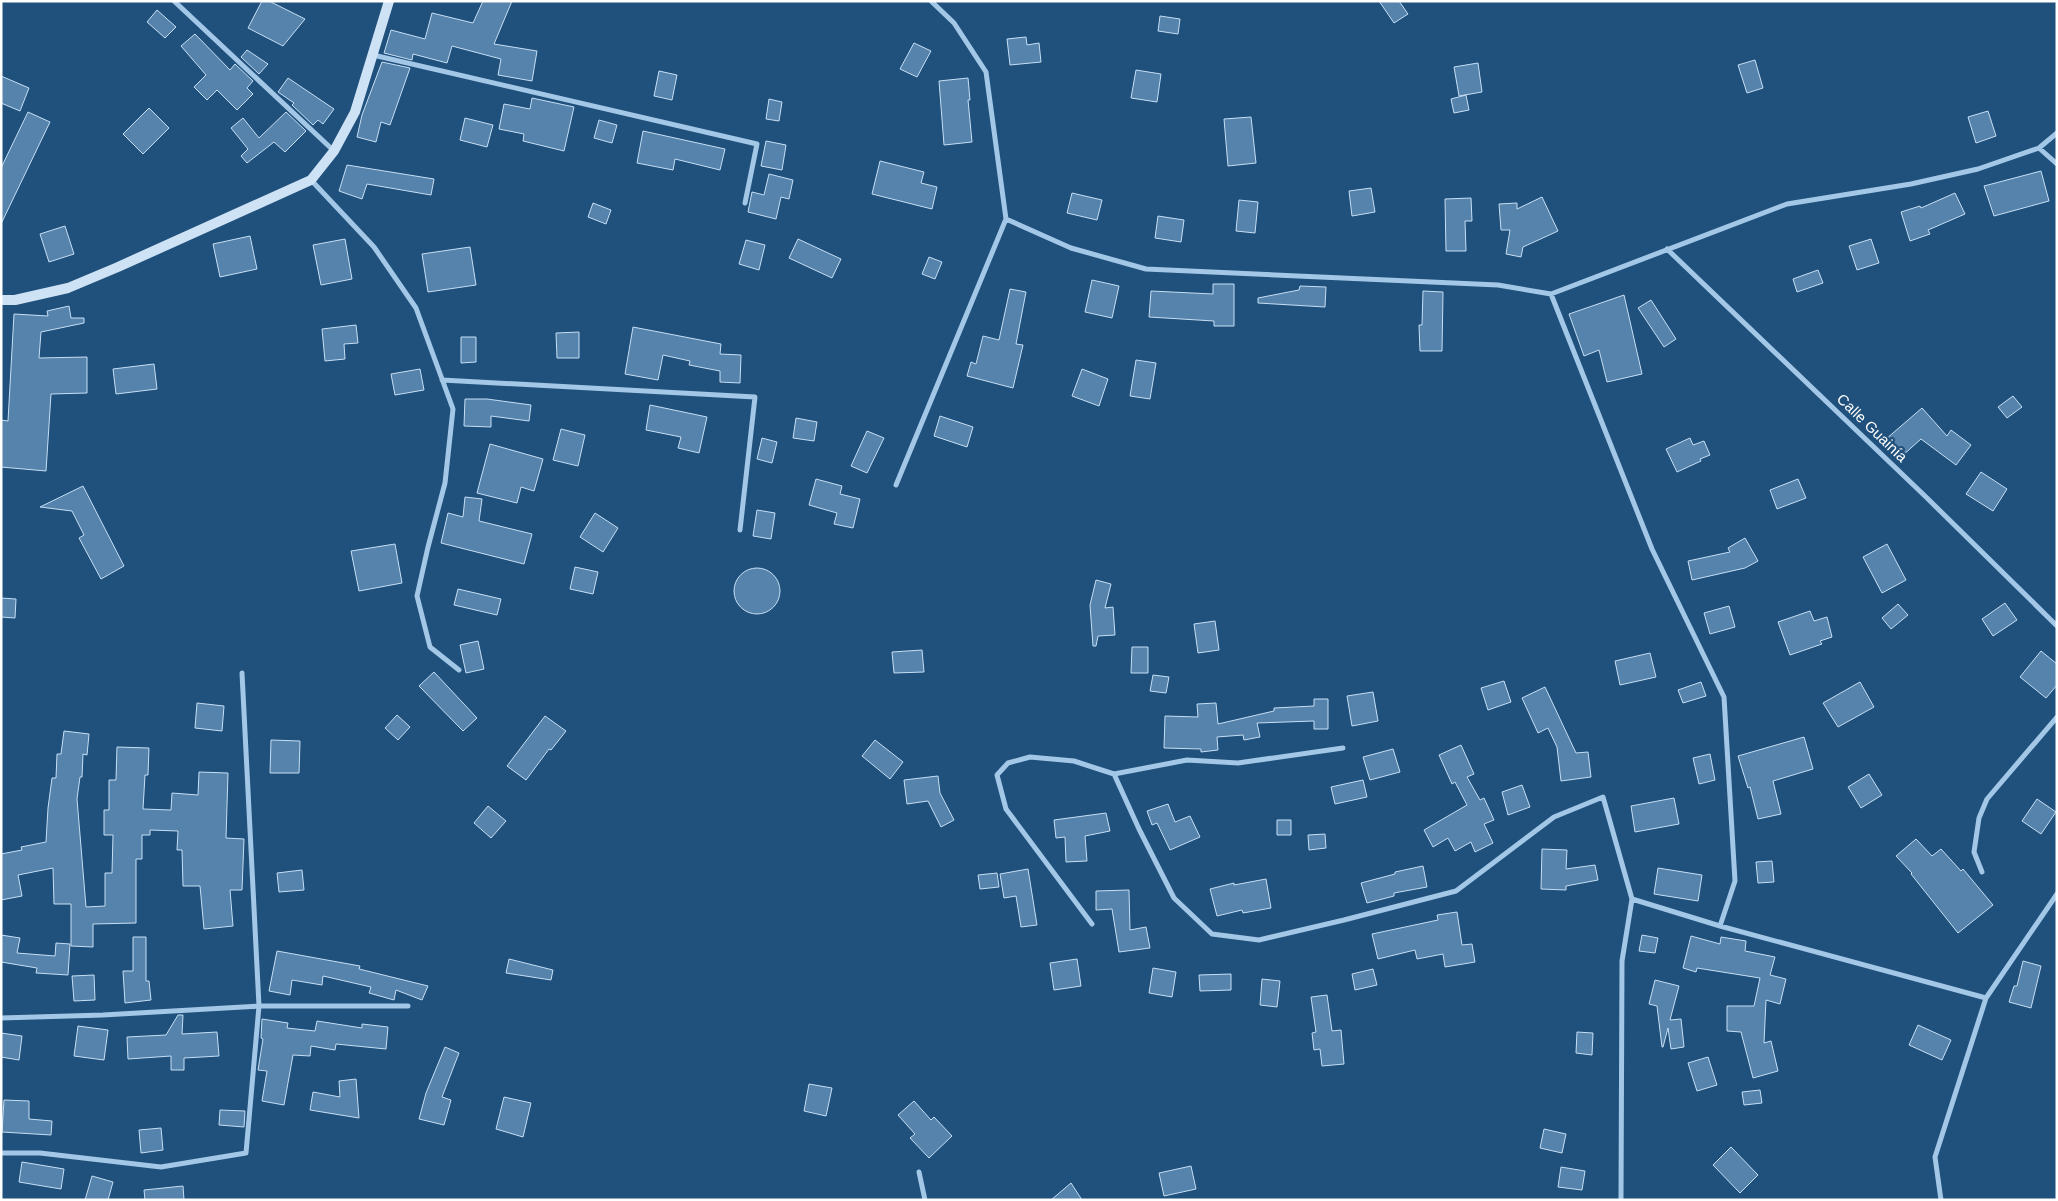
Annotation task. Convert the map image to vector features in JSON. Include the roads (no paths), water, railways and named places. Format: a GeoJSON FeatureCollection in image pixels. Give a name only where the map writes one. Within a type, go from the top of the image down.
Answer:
{"type":"FeatureCollection","features":[{"type":"Feature","properties":{"kind":"street"},"geometry":{"type":"LineString","coordinates":[[174,1],[334,151]]}},
{"type":"Feature","properties":{"kind":"street"},"geometry":{"type":"LineString","coordinates":[[1,300],[15,300],[68,288],[311,180],[334,151],[355,112],[389,1]]}},
{"type":"Feature","properties":{"kind":"street"},"geometry":{"type":"LineString","coordinates":[[896,485],[1006,219],[986,72],[954,23],[931,1]]}},
{"type":"Feature","properties":{"kind":"street"},"geometry":{"type":"LineString","coordinates":[[372,55],[757,144],[745,203]]}},
{"type":"Feature","properties":{"kind":"street"},"geometry":{"type":"LineString","coordinates":[[1006,219],[1071,248],[1146,269],[1498,285],[1551,294],[1786,204],[1911,184],[1978,169],[2039,148],[2057,133]]}},
{"type":"Feature","properties":{"kind":"street"},"geometry":{"type":"LineString","coordinates":[[2039,148],[2057,164]]}},
{"type":"Feature","properties":{"kind":"street"},"geometry":{"type":"LineString","coordinates":[[311,180],[374,246],[416,308],[453,410],[445,483],[417,596],[430,647],[459,670]]}},
{"type":"Feature","properties":{"kind":"street","name":"Calle Guainía"},"geometry":{"type":"LineString","coordinates":[[1667,249],[1926,497],[2057,626]]}},
{"type":"Feature","properties":{"kind":"street"},"geometry":{"type":"LineString","coordinates":[[1551,294],[1652,549],[1724,697],[1735,881],[1720,926]]}},
{"type":"Feature","properties":{"kind":"street"},"geometry":{"type":"LineString","coordinates":[[442,380],[755,397],[740,530]]}},
{"type":"Feature","properties":{"kind":"street"},"geometry":{"type":"LineString","coordinates":[[1,1153],[40,1153],[161,1167],[246,1153],[259,1006],[242,673]]}},
{"type":"Feature","properties":{"kind":"street"},"geometry":{"type":"LineString","coordinates":[[1982,872],[1974,852],[1979,818],[1987,799],[2057,717]]}},
{"type":"Feature","properties":{"kind":"street"},"geometry":{"type":"LineString","coordinates":[[1092,924],[1006,809],[997,775],[1008,763],[1030,757],[1074,761],[1114,774],[1187,760],[1238,763],[1343,748]]}},
{"type":"Feature","properties":{"kind":"street"},"geometry":{"type":"LineString","coordinates":[[1114,774],[1174,898],[1212,934],[1259,940],[1456,891],[1554,817],[1603,798],[1632,899],[1622,961],[1621,1200]]}},
{"type":"Feature","properties":{"kind":"street"},"geometry":{"type":"LineString","coordinates":[[1940,1200],[1935,1157],[1986,998],[2057,894]]}},
{"type":"Feature","properties":{"kind":"street"},"geometry":{"type":"LineString","coordinates":[[1632,899],[1720,926],[1986,998]]}},
{"type":"Feature","properties":{"kind":"street"},"geometry":{"type":"LineString","coordinates":[[1,1018],[103,1015],[259,1006],[408,1006]]}},
{"type":"Feature","properties":{"kind":"street"},"geometry":{"type":"LineString","coordinates":[[919,1172],[925,1200]]}}]}
